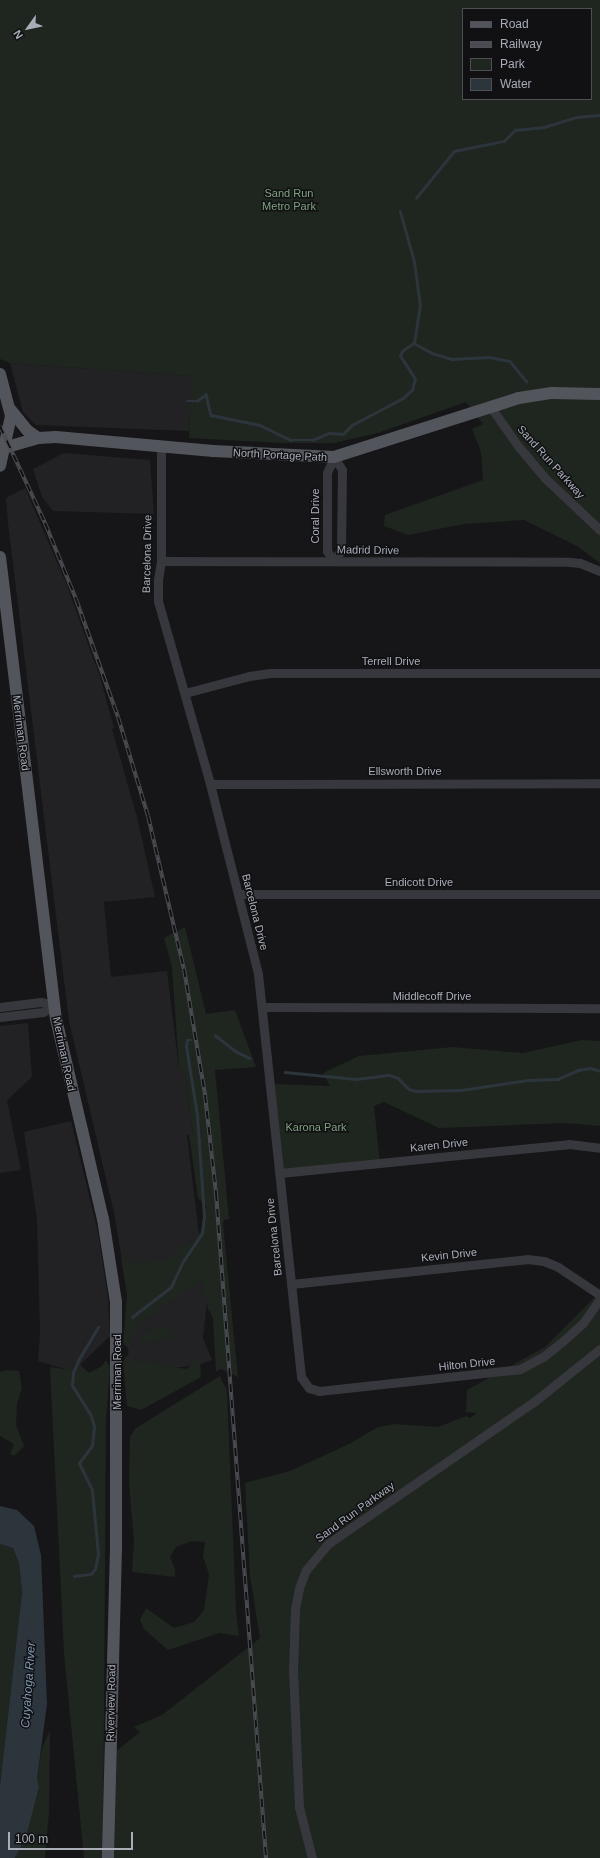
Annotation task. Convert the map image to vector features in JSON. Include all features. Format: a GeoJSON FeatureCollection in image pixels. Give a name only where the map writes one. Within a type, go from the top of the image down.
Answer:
{"type":"FeatureCollection","features":[{"type":"Feature","properties":{"kind":"main road"},"geometry":{"type":"LineString","coordinates":[[0,374],[11,416],[2,448],[0,466]]}},
{"type":"Feature","properties":{"kind":"main road","name":"North Portage Path"},"geometry":{"type":"LineString","coordinates":[[2,448],[38,438],[92,439],[161,447],[334,457],[490,406],[539,394],[600,394]]}},
{"type":"Feature","properties":{"kind":"main road"},"geometry":{"type":"LineString","coordinates":[[10,408],[28,431],[38,438]]}},
{"type":"Feature","properties":{"kind":"main road","name":"Merriman Road"},"geometry":{"type":"LineString","coordinates":[[0,558],[54,1005],[103,1219],[114,1279],[118,1324],[115,1344],[118,1429],[116,1548]]}},
{"type":"Feature","properties":{"kind":"main road","name":"Riverview Road"},"geometry":{"type":"LineString","coordinates":[[108,1858],[116,1548]]}},
{"type":"Feature","properties":{"kind":"street","name":"Sand Run Parkway"},"geometry":{"type":"LineString","coordinates":[[490,406],[518,446],[545,478],[600,530]]}},
{"type":"Feature","properties":{"kind":"street","name":"Barcelona Drive"},"geometry":{"type":"LineString","coordinates":[[161,447],[161,562],[158,580],[158,601],[210,784],[238,894],[263,1007],[299,1366],[302,1378],[309,1388]]}},
{"type":"Feature","properties":{"kind":"street"},"geometry":{"type":"LineString","coordinates":[[334,457],[342,470],[342,477],[341,550],[334,561]]}},
{"type":"Feature","properties":{"kind":"street","name":"Coral Drive"},"geometry":{"type":"LineString","coordinates":[[334,457],[327,473],[327,551],[334,561]]}},
{"type":"Feature","properties":{"kind":"street","name":"Madrid Drive"},"geometry":{"type":"LineString","coordinates":[[161,562],[575,562],[600,571]]}},
{"type":"Feature","properties":{"kind":"street","name":"Terrell Drive"},"geometry":{"type":"LineString","coordinates":[[185,693],[249,676],[270,673],[600,673]]}},
{"type":"Feature","properties":{"kind":"street","name":"Ellsworth Drive"},"geometry":{"type":"LineString","coordinates":[[210,784],[600,783]]}},
{"type":"Feature","properties":{"kind":"street","name":"Endicott Drive"},"geometry":{"type":"LineString","coordinates":[[238,894],[600,894]]}},
{"type":"Feature","properties":{"kind":"street"},"geometry":{"type":"LineString","coordinates":[[41,1002],[54,1005],[43,1012],[2,1017],[1,1007],[41,1002]]}},
{"type":"Feature","properties":{"kind":"street","name":"Middlecoff Drive"},"geometry":{"type":"LineString","coordinates":[[263,1007],[600,1008]]}},
{"type":"Feature","properties":{"kind":"street","name":"Karen Drive"},"geometry":{"type":"LineString","coordinates":[[280,1173],[569,1144],[600,1148]]}},
{"type":"Feature","properties":{"kind":"street","name":"Kevin Drive"},"geometry":{"type":"LineString","coordinates":[[291,1284],[535,1260],[558,1267],[600,1295]]}},
{"type":"Feature","properties":{"kind":"street","name":"Hilton Drive"},"geometry":{"type":"LineString","coordinates":[[309,1388],[319,1392],[520,1370],[543,1357],[563,1341],[583,1323],[600,1299]]}},
{"type":"Feature","properties":{"kind":"street","name":"Sand Run Parkway"},"geometry":{"type":"LineString","coordinates":[[312,1858],[299,1807],[293,1679],[295,1609],[299,1588],[306,1570],[329,1543],[542,1396],[600,1349]]}},
{"type":"Feature","properties":{"kind":"shaded area"},"geometry":{"type":"Polygon","coordinates":[[[10,363],[192,376],[189,431],[36,425],[23,412],[10,363]]]}},
{"type":"Feature","properties":{"kind":"shaded area"},"geometry":{"type":"Polygon","coordinates":[[[64,453],[150,460],[154,514],[53,511],[42,497],[33,469],[64,453]]]}},
{"type":"Feature","properties":{"kind":"shaded area"},"geometry":{"type":"Polygon","coordinates":[[[25,488],[66,583],[100,677],[114,728],[112,729],[138,821],[155,897],[104,902],[111,977],[167,971],[179,1069],[185,1073],[193,1134],[187,1135],[207,1301],[203,1338],[212,1360],[197,1365],[128,1374],[129,1301],[114,1213],[69,1021],[8,523],[6,498],[25,488]]]}},
{"type":"Feature","properties":{"kind":"shaded area"},"geometry":{"type":"Polygon","coordinates":[[[28,1023],[32,1077],[7,1100],[21,1170],[0,1173],[0,1026],[28,1023]]]}},
{"type":"Feature","properties":{"kind":"shaded area"},"geometry":{"type":"Polygon","coordinates":[[[71,1121],[98,1232],[108,1298],[110,1336],[80,1365],[65,1369],[38,1361],[40,1333],[37,1220],[24,1132],[71,1121]]]}},
{"type":"Feature","properties":{"kind":"green space","name":"Sand Run Metro Park"},"geometry":{"type":"Polygon","coordinates":[[[0,0],[600,0],[600,563],[577,546],[524,520],[464,524],[408,535],[384,526],[385,515],[483,480],[481,452],[472,429],[483,424],[466,402],[378,433],[334,443],[280,443],[189,438],[191,376],[10,363],[0,359],[0,0]]]}},
{"type":"Feature","properties":{"kind":"green space"},"geometry":{"type":"Polygon","coordinates":[[[185,927],[206,1014],[235,1010],[256,1067],[215,1070],[229,1219],[224,1220],[223,1224],[238,1377],[221,1369],[216,1372],[213,1318],[208,1309],[202,1280],[142,1321],[132,1334],[129,1349],[123,1343],[127,1295],[121,1258],[128,1258],[132,1264],[168,1259],[180,1248],[189,1245],[201,1231],[206,1206],[198,1198],[189,1134],[193,1134],[185,1073],[179,1069],[172,967],[164,938],[185,927]]]}},
{"type":"Feature","properties":{"kind":"green space","name":"Karona Park"},"geometry":{"type":"Polygon","coordinates":[[[582,1040],[600,1041],[600,1126],[567,1123],[439,1128],[384,1102],[374,1106],[380,1163],[280,1173],[270,1084],[330,1086],[323,1073],[359,1056],[452,1047],[523,1053],[582,1040]]]}},
{"type":"Feature","properties":{"kind":"green space"},"geometry":{"type":"Polygon","coordinates":[[[600,1289],[600,1858],[108,1858],[110,1756],[140,1732],[134,1727],[162,1715],[260,1638],[250,1576],[245,1483],[290,1471],[349,1444],[378,1427],[395,1424],[438,1427],[466,1416],[470,1418],[477,1413],[466,1412],[467,1390],[545,1347],[596,1296],[600,1289]]]}},
{"type":"Feature","properties":{"kind":"green space"},"geometry":{"type":"Polygon","coordinates":[[[155,1327],[167,1329],[173,1335],[171,1338],[138,1344],[144,1333],[155,1327]]]}},
{"type":"Feature","properties":{"kind":"green space"},"geometry":{"type":"Polygon","coordinates":[[[127,1355],[136,1361],[186,1369],[200,1359],[201,1377],[141,1410],[127,1406],[123,1362],[127,1355]]]}},
{"type":"Feature","properties":{"kind":"green space"},"geometry":{"type":"Polygon","coordinates":[[[106,1360],[110,1367],[106,1420],[103,1858],[84,1858],[64,1653],[50,1367],[65,1369],[80,1365],[89,1373],[102,1366],[106,1360]]]}},
{"type":"Feature","properties":{"kind":"green space"},"geometry":{"type":"Polygon","coordinates":[[[6,1370],[19,1371],[22,1388],[17,1404],[16,1425],[24,1446],[14,1456],[10,1454],[14,1444],[0,1436],[0,1372],[6,1370]]]}},
{"type":"Feature","properties":{"kind":"green space"},"geometry":{"type":"Polygon","coordinates":[[[220,1376],[227,1391],[236,1611],[239,1636],[219,1633],[168,1650],[144,1629],[140,1620],[146,1608],[174,1628],[194,1622],[204,1610],[209,1575],[203,1556],[205,1542],[192,1541],[176,1547],[170,1557],[175,1569],[175,1577],[132,1572],[134,1541],[129,1483],[130,1437],[136,1428],[220,1376]]]}},
{"type":"Feature","properties":{"kind":"green space"},"geometry":{"type":"Polygon","coordinates":[[[0,1544],[13,1548],[19,1563],[22,1592],[0,1786],[0,1544]]]}},
{"type":"Feature","properties":{"kind":"green space"},"geometry":{"type":"Polygon","coordinates":[[[50,1730],[49,1812],[45,1858],[15,1858],[25,1839],[39,1787],[37,1779],[42,1748],[50,1730]]]}},
{"type":"Feature","properties":{"kind":"water","name":"Cuyahoga River"},"geometry":{"type":"Polygon","coordinates":[[[0,1506],[17,1510],[34,1526],[41,1555],[47,1704],[37,1779],[39,1787],[26,1837],[15,1858],[0,1858],[0,1786],[22,1592],[19,1563],[13,1548],[0,1544],[0,1506]]]}},
{"type":"Feature","properties":{"kind":"waterway"},"geometry":{"type":"LineString","coordinates":[[416,198],[454,151],[504,141],[515,130],[544,127],[576,117],[600,115]]}},
{"type":"Feature","properties":{"kind":"waterway"},"geometry":{"type":"LineString","coordinates":[[187,401],[197,401],[206,394],[211,415],[260,425],[291,440],[313,440],[329,433],[343,434],[352,425],[403,398],[412,390],[415,379],[400,356],[402,351],[414,343],[420,306],[414,262],[400,212]]}},
{"type":"Feature","properties":{"kind":"waterway"},"geometry":{"type":"LineString","coordinates":[[414,343],[432,353],[452,359],[489,357],[510,361],[526,381]]}},
{"type":"Feature","properties":{"kind":"waterway"},"geometry":{"type":"LineString","coordinates":[[215,1035],[237,1052],[250,1058]]}},
{"type":"Feature","properties":{"kind":"waterway"},"geometry":{"type":"LineString","coordinates":[[132,1317],[171,1287],[182,1263],[202,1233],[204,1216],[197,1115],[186,1046],[187,1040],[191,1040]]}},
{"type":"Feature","properties":{"kind":"waterway"},"geometry":{"type":"LineString","coordinates":[[285,1072],[356,1079],[390,1075],[398,1078],[409,1089],[415,1091],[461,1090],[528,1080],[558,1079],[578,1070],[591,1068],[600,1071]]}},
{"type":"Feature","properties":{"kind":"waterway"},"geometry":{"type":"LineString","coordinates":[[74,1576],[91,1574],[95,1569],[98,1555],[92,1490],[79,1463],[92,1446],[94,1427],[91,1416],[72,1385],[73,1373],[79,1359],[98,1327]]}},
{"type":"Feature","properties":{"kind":"railway"},"geometry":{"type":"LineString","coordinates":[[0,426],[45,523],[76,599],[118,717],[148,816],[184,969],[205,1095],[216,1193],[266,1858]]}}]}
